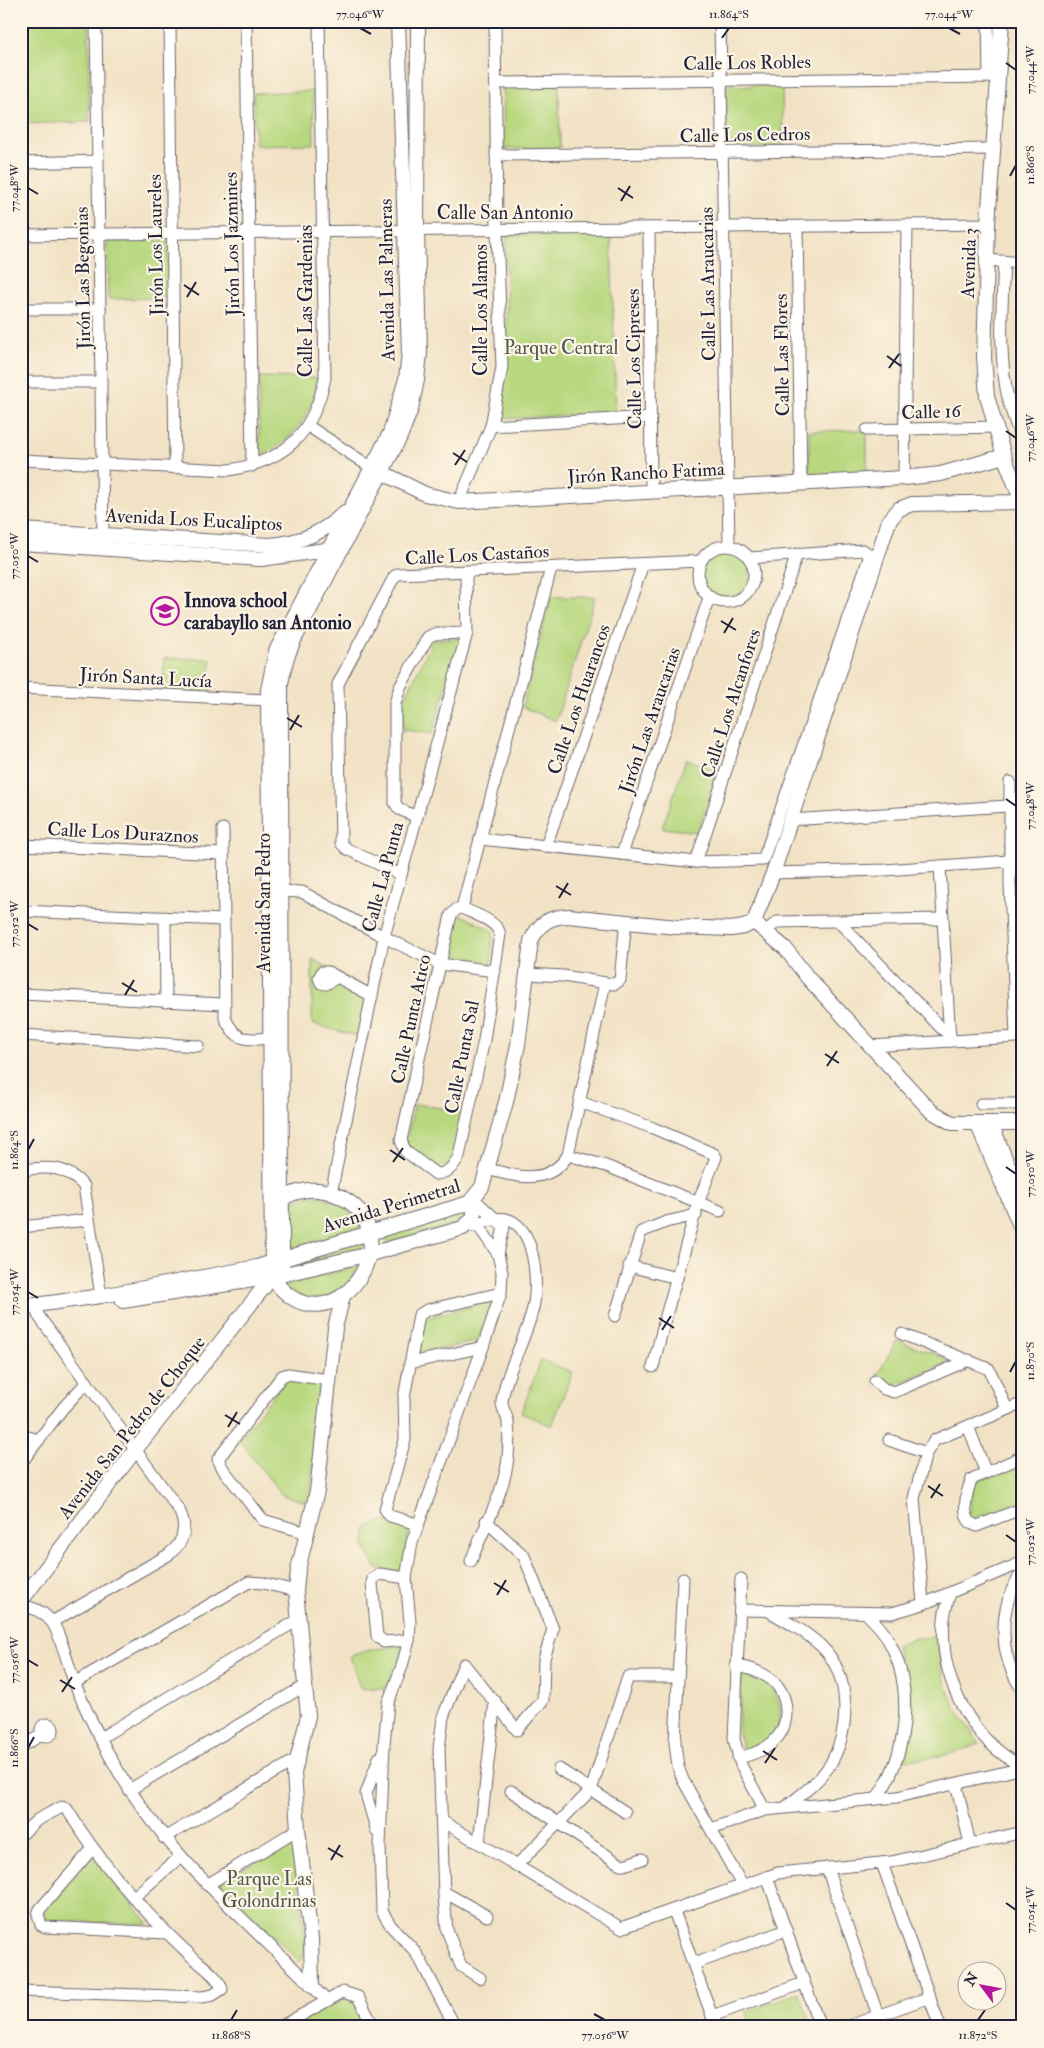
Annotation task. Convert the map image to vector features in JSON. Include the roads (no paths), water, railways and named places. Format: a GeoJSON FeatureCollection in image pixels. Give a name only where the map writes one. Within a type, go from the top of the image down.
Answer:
{"type":"FeatureCollection","features":[{"type":"Feature","properties":{"kind":"street","name":"Jirón Las Begonias"},"geometry":{"type":"LineString","coordinates":[[96,21],[103,534]]}},
{"type":"Feature","properties":{"kind":"street","name":"Jirón Los Laureles"},"geometry":{"type":"LineString","coordinates":[[170,21],[175,468]]}},
{"type":"Feature","properties":{"kind":"street","name":"Jirón Los Jazmines"},"geometry":{"type":"LineString","coordinates":[[246,21],[252,466]]}},
{"type":"Feature","properties":{"kind":"street","name":"Calle Las Gardenias"},"geometry":{"type":"LineString","coordinates":[[21,460],[229,470],[252,466],[274,457],[294,443],[308,426],[320,400],[325,378],[319,21]]}},
{"type":"Feature","properties":{"kind":"street","name":"Avenida Las Palmeras"},"geometry":{"type":"LineString","coordinates":[[328,550],[353,505],[400,437],[411,409],[418,380],[420,352],[398,21]]}},
{"type":"Feature","properties":{"kind":"street","name":"Avenida Las Palmeras"},"geometry":{"type":"LineString","coordinates":[[411,231],[418,21]]}},
{"type":"Feature","properties":{"kind":"street","name":"Calle Los Alamos"},"geometry":{"type":"LineString","coordinates":[[459,502],[491,426],[502,367],[497,230],[495,21]]}},
{"type":"Feature","properties":{"kind":"street","name":"Calle Las Araucarias"},"geometry":{"type":"LineString","coordinates":[[720,21],[729,546]]}},
{"type":"Feature","properties":{"kind":"street"},"geometry":{"type":"LineString","coordinates":[[988,21],[993,77]]}},
{"type":"Feature","properties":{"kind":"street","name":"Avenida 3"},"geometry":{"type":"LineString","coordinates":[[1002,21],[993,77],[994,149],[988,224],[984,357],[987,396],[1004,456],[1022,502]]}},
{"type":"Feature","properties":{"kind":"street","name":"Calle Los Robles"},"geometry":{"type":"LineString","coordinates":[[497,83],[993,77]]}},
{"type":"Feature","properties":{"kind":"street","name":"Calle Los Cedros"},"geometry":{"type":"LineString","coordinates":[[496,155],[994,149]]}},
{"type":"Feature","properties":{"kind":"street"},"geometry":{"type":"LineString","coordinates":[[21,163],[98,160]]}},
{"type":"Feature","properties":{"kind":"street","name":"Calle San Antonio"},"geometry":{"type":"LineString","coordinates":[[21,236],[988,224]]}},
{"type":"Feature","properties":{"kind":"street"},"geometry":{"type":"LineString","coordinates":[[904,478],[908,225]]}},
{"type":"Feature","properties":{"kind":"street","name":"Calle Las Flores"},"geometry":{"type":"LineString","coordinates":[[797,226],[801,483]]}},
{"type":"Feature","properties":{"kind":"street","name":"Calle Los Cipreses"},"geometry":{"type":"LineString","coordinates":[[649,228],[651,490]]}},
{"type":"Feature","properties":{"kind":"street"},"geometry":{"type":"LineString","coordinates":[[987,260],[1023,263]]}},
{"type":"Feature","properties":{"kind":"street"},"geometry":{"type":"LineString","coordinates":[[1004,261],[1002,305],[1004,365],[1009,403],[1023,444]]}},
{"type":"Feature","properties":{"kind":"street"},"geometry":{"type":"LineString","coordinates":[[21,309],[100,309]]}},
{"type":"Feature","properties":{"kind":"street"},"geometry":{"type":"LineString","coordinates":[[21,382],[101,382]]}},
{"type":"Feature","properties":{"kind":"street"},"geometry":{"type":"LineString","coordinates":[[491,426],[651,418]]}},
{"type":"Feature","properties":{"kind":"street","name":"Jirón Rancho Fatima"},"geometry":{"type":"LineString","coordinates":[[308,426],[377,471],[425,494],[459,502],[651,490],[904,478],[941,474],[1004,456]]}},
{"type":"Feature","properties":{"kind":"street","name":"Calle 16"},"geometry":{"type":"LineString","coordinates":[[867,430],[996,427]]}},
{"type":"Feature","properties":{"kind":"street","name":"Avenida Las Palmeras"},"geometry":{"type":"LineString","coordinates":[[343,546],[377,471]]}},
{"type":"Feature","properties":{"kind":"street"},"geometry":{"type":"LineString","coordinates":[[498,1254],[505,1232],[504,1227],[474,1199],[482,1187],[488,1168],[518,1045],[531,941],[535,931],[542,923],[553,917],[568,916],[677,927],[732,929],[744,927],[754,922],[773,873],[889,521],[899,509],[912,504],[1022,502]]}},
{"type":"Feature","properties":{"kind":"street","name":"Avenida Los Eucaliptos"},"geometry":{"type":"LineString","coordinates":[[21,530],[270,545],[293,542],[325,529],[353,505]]}},
{"type":"Feature","properties":{"kind":"street","name":"Avenida Los Eucaliptos"},"geometry":{"type":"LineString","coordinates":[[21,543],[261,559],[328,550],[343,546]]}},
{"type":"Feature","properties":{"kind":"street","name":"Avenida San Pedro"},"geometry":{"type":"LineString","coordinates":[[281,654],[343,546]]}},
{"type":"Feature","properties":{"kind":"street"},"geometry":{"type":"LineString","coordinates":[[729,546],[739,549],[749,558],[754,576],[747,593],[730,603],[718,602],[709,598],[702,591],[698,579],[701,561],[715,548],[729,546]]}},
{"type":"Feature","properties":{"kind":"street","name":"Avenida San Pedro"},"geometry":{"type":"LineString","coordinates":[[277,1202],[271,1038],[276,891],[268,700],[275,681],[281,654],[328,550]]}},
{"type":"Feature","properties":{"kind":"street"},"geometry":{"type":"LineString","coordinates":[[480,839],[696,862],[757,862],[763,860],[870,555],[863,550],[749,558]]}},
{"type":"Feature","properties":{"kind":"street","name":"Calle Los Alcanfores"},"geometry":{"type":"LineString","coordinates":[[696,862],[797,554]]}},
{"type":"Feature","properties":{"kind":"street","name":"Calle Los Castaños"},"geometry":{"type":"LineString","coordinates":[[401,875],[346,849],[341,843],[338,684],[394,576],[398,574],[466,573],[701,561]]}},
{"type":"Feature","properties":{"kind":"street","name":"Calle Los Huarancos"},"geometry":{"type":"LineString","coordinates":[[546,846],[643,564]]}},
{"type":"Feature","properties":{"kind":"street"},"geometry":{"type":"LineString","coordinates":[[462,908],[551,568]]}},
{"type":"Feature","properties":{"kind":"street","name":"Calle La Punta"},"geometry":{"type":"LineString","coordinates":[[332,1192],[384,937],[468,633],[466,573]]}},
{"type":"Feature","properties":{"kind":"street","name":"Jirón Las Araucarias"},"geometry":{"type":"LineString","coordinates":[[622,854],[709,598]]}},
{"type":"Feature","properties":{"kind":"street"},"geometry":{"type":"LineString","coordinates":[[417,817],[399,809],[395,803],[395,703],[400,687],[428,637],[434,634],[468,633]]}},
{"type":"Feature","properties":{"kind":"street","name":"Avenida San Pedro"},"geometry":{"type":"LineString","coordinates":[[275,681],[277,1276]]}},
{"type":"Feature","properties":{"kind":"street","name":"Jirón Santa Lucía"},"geometry":{"type":"LineString","coordinates":[[21,688],[268,700]]}},
{"type":"Feature","properties":{"kind":"street"},"geometry":{"type":"LineString","coordinates":[[871,1046],[950,1038],[1016,1037],[1010,861],[1010,782]]}},
{"type":"Feature","properties":{"kind":"street"},"geometry":{"type":"LineString","coordinates":[[790,820],[1023,805]]}},
{"type":"Feature","properties":{"kind":"street"},"geometry":{"type":"LineString","coordinates":[[223,829],[223,1004],[225,1018],[234,1034],[240,1039],[271,1038]]}},
{"type":"Feature","properties":{"kind":"street","name":"Calle Los Duraznos"},"geometry":{"type":"LineString","coordinates":[[21,845],[223,854]]}},
{"type":"Feature","properties":{"kind":"street"},"geometry":{"type":"LineString","coordinates":[[773,873],[885,870],[1023,860]]}},
{"type":"Feature","properties":{"kind":"street"},"geometry":{"type":"LineString","coordinates":[[940,866],[950,1038]]}},
{"type":"Feature","properties":{"kind":"street"},"geometry":{"type":"LineString","coordinates":[[276,891],[302,892],[384,937],[440,964],[495,971]]}},
{"type":"Feature","properties":{"kind":"street","name":"Calle Punta Atico"},"geometry":{"type":"LineString","coordinates":[[401,1144],[451,915],[457,908],[462,908]]}},
{"type":"Feature","properties":{"kind":"street","name":"Calle Punta Sal"},"geometry":{"type":"LineString","coordinates":[[401,1144],[405,1151],[430,1172],[436,1174],[444,1173],[453,1168],[459,1156],[470,1110],[500,934],[498,928],[462,908]]}},
{"type":"Feature","properties":{"kind":"street"},"geometry":{"type":"LineString","coordinates":[[21,910],[223,920]]}},
{"type":"Feature","properties":{"kind":"street"},"geometry":{"type":"LineString","coordinates":[[165,917],[166,1002]]}},
{"type":"Feature","properties":{"kind":"street"},"geometry":{"type":"LineString","coordinates":[[766,931],[777,922],[943,919]]}},
{"type":"Feature","properties":{"kind":"street"},"geometry":{"type":"LineString","coordinates":[[838,921],[950,1038]]}},
{"type":"Feature","properties":{"kind":"street"},"geometry":{"type":"LineString","coordinates":[[754,922],[785,948],[808,978],[941,1118],[952,1123],[1023,1122]]}},
{"type":"Feature","properties":{"kind":"street"},"geometry":{"type":"LineString","coordinates":[[528,974],[563,976],[614,984],[620,980],[624,930]]}},
{"type":"Feature","properties":{"kind":"street"},"geometry":{"type":"LineString","coordinates":[[337,977],[372,996]]}},
{"type":"Feature","properties":{"kind":"street"},"geometry":{"type":"LineString","coordinates":[[488,1168],[516,1177],[541,1177],[552,1172],[568,1155],[606,983]]}},
{"type":"Feature","properties":{"kind":"street"},"geometry":{"type":"LineString","coordinates":[[21,994],[223,1004]]}},
{"type":"Feature","properties":{"kind":"street"},"geometry":{"type":"LineString","coordinates":[[21,1035],[198,1046]]}},
{"type":"Feature","properties":{"kind":"street"},"geometry":{"type":"LineString","coordinates":[[580,1102],[653,1128],[714,1154],[715,1161],[698,1203],[653,1367]]}},
{"type":"Feature","properties":{"kind":"street"},"geometry":{"type":"LineString","coordinates":[[981,1104],[1023,1104]]}},
{"type":"Feature","properties":{"kind":"street"},"geometry":{"type":"LineString","coordinates":[[984,1123],[1020,1210],[1023,1233]]}},
{"type":"Feature","properties":{"kind":"street"},"geometry":{"type":"LineString","coordinates":[[568,1155],[606,1166],[720,1211]]}},
{"type":"Feature","properties":{"kind":"street"},"geometry":{"type":"LineString","coordinates":[[21,1170],[53,1167],[73,1174],[84,1186],[88,1220],[102,1296]]}},
{"type":"Feature","properties":{"kind":"street"},"geometry":{"type":"LineString","coordinates":[[277,1202],[306,1190],[332,1192],[346,1200],[358,1211],[368,1232],[370,1254],[361,1278],[343,1296],[324,1304],[306,1304],[290,1297],[277,1276]]}},
{"type":"Feature","properties":{"kind":"street","name":"Avenida Perimetral"},"geometry":{"type":"LineString","coordinates":[[21,1307],[37,1310],[231,1285],[370,1254],[463,1228],[474,1216],[474,1199],[458,1208],[368,1232],[277,1260],[37,1310],[21,1316]]}},
{"type":"Feature","properties":{"kind":"street"},"geometry":{"type":"LineString","coordinates":[[615,1316],[640,1232],[666,1222],[696,1215]]}},
{"type":"Feature","properties":{"kind":"street"},"geometry":{"type":"LineString","coordinates":[[463,1228],[497,1219],[507,1219],[524,1233],[530,1243],[535,1281],[534,1304],[510,1372],[502,1404],[508,1421],[508,1458],[498,1497],[486,1521],[471,1561]]}},
{"type":"Feature","properties":{"kind":"street"},"geometry":{"type":"LineString","coordinates":[[21,1227],[88,1220]]}},
{"type":"Feature","properties":{"kind":"street"},"geometry":{"type":"LineString","coordinates":[[455,2027],[421,1961],[413,1949],[391,1926],[382,1911],[380,1846],[384,1745],[388,1703],[402,1666],[409,1640],[406,1578],[412,1542],[501,1293],[502,1272],[498,1254],[477,1224]]}},
{"type":"Feature","properties":{"kind":"street"},"geometry":{"type":"LineString","coordinates":[[629,1266],[677,1278]]}},
{"type":"Feature","properties":{"kind":"street","name":"Avenida San Pedro de Choque"},"geometry":{"type":"LineString","coordinates":[[21,1601],[244,1310],[277,1276]]}},
{"type":"Feature","properties":{"kind":"street"},"geometry":{"type":"LineString","coordinates":[[231,1285],[240,1289],[245,1295],[244,1310]]}},
{"type":"Feature","properties":{"kind":"street"},"geometry":{"type":"LineString","coordinates":[[417,1524],[390,1516],[385,1509],[404,1440],[404,1398],[418,1321],[422,1312],[501,1293]]}},
{"type":"Feature","properties":{"kind":"street"},"geometry":{"type":"LineString","coordinates":[[312,1985],[308,1900],[298,1829],[294,1773],[308,1716],[296,1591],[298,1570],[317,1491],[334,1328],[343,1296]]}},
{"type":"Feature","properties":{"kind":"street"},"geometry":{"type":"LineString","coordinates":[[315,1305],[323,1311],[334,1328]]}},
{"type":"Feature","properties":{"kind":"street"},"geometry":{"type":"LineString","coordinates":[[37,1310],[178,1510],[184,1530],[180,1543],[168,1555],[52,1622]]}},
{"type":"Feature","properties":{"kind":"street"},"geometry":{"type":"LineString","coordinates":[[902,1334],[989,1369],[1008,1409]]}},
{"type":"Feature","properties":{"kind":"street"},"geometry":{"type":"LineString","coordinates":[[410,1363],[483,1347]]}},
{"type":"Feature","properties":{"kind":"street"},"geometry":{"type":"LineString","coordinates":[[875,1382],[884,1389],[894,1392],[969,1360]]}},
{"type":"Feature","properties":{"kind":"street"},"geometry":{"type":"LineString","coordinates":[[307,1533],[263,1520],[223,1469],[218,1459],[282,1376],[288,1374],[329,1380]]}},
{"type":"Feature","properties":{"kind":"street"},"geometry":{"type":"LineString","coordinates":[[21,1463],[63,1408],[87,1382]]}},
{"type":"Feature","properties":{"kind":"street"},"geometry":{"type":"LineString","coordinates":[[923,1604],[914,1498],[926,1453],[935,1440],[1023,1403]]}},
{"type":"Feature","properties":{"kind":"street"},"geometry":{"type":"LineString","coordinates":[[968,1426],[986,1473]]}},
{"type":"Feature","properties":{"kind":"street"},"geometry":{"type":"LineString","coordinates":[[21,1435],[38,1440]]}},
{"type":"Feature","properties":{"kind":"street"},"geometry":{"type":"LineString","coordinates":[[889,1440],[926,1453]]}},
{"type":"Feature","properties":{"kind":"street"},"geometry":{"type":"LineString","coordinates":[[1023,1462],[1017,1459],[972,1479],[968,1489],[967,1519],[971,1525],[983,1526],[1023,1508]]}},
{"type":"Feature","properties":{"kind":"street"},"geometry":{"type":"LineString","coordinates":[[480,1978],[461,1966],[447,1930],[439,1749],[443,1717],[464,1664],[517,1730],[543,1700],[544,1659],[553,1629],[524,1556],[486,1521]]}},
{"type":"Feature","properties":{"kind":"street"},"geometry":{"type":"LineString","coordinates":[[740,1610],[892,1613],[923,1604],[1023,1562]]}},
{"type":"Feature","properties":{"kind":"street"},"geometry":{"type":"LineString","coordinates":[[1023,1572],[1015,1583],[1005,1612],[1003,1644],[1012,1674],[1023,1691]]}},
{"type":"Feature","properties":{"kind":"street"},"geometry":{"type":"LineString","coordinates":[[406,1578],[380,1574],[373,1578],[372,1583],[376,1636],[384,1642],[409,1640]]}},
{"type":"Feature","properties":{"kind":"street"},"geometry":{"type":"LineString","coordinates":[[683,1579],[675,1743],[678,1767],[742,1885]]}},
{"type":"Feature","properties":{"kind":"street"},"geometry":{"type":"LineString","coordinates":[[741,1579],[733,1728],[738,1758],[765,1810]]}},
{"type":"Feature","properties":{"kind":"street"},"geometry":{"type":"LineString","coordinates":[[74,1683],[249,1582],[296,1591]]}},
{"type":"Feature","properties":{"kind":"street"},"geometry":{"type":"LineString","coordinates":[[950,1593],[944,1618],[945,1645],[948,1671],[957,1696],[970,1720],[987,1741],[1007,1759],[1023,1767]]}},
{"type":"Feature","properties":{"kind":"street"},"geometry":{"type":"LineString","coordinates":[[21,1606],[32,1607],[52,1622],[74,1683],[100,1738],[129,1790],[164,1838],[206,1885],[326,2000]]}},
{"type":"Feature","properties":{"kind":"street"},"geometry":{"type":"LineString","coordinates":[[768,1611],[797,1627],[822,1648],[839,1674],[846,1705],[843,1736],[830,1765],[809,1788],[787,1806]]}},
{"type":"Feature","properties":{"kind":"street"},"geometry":{"type":"LineString","coordinates":[[866,1612],[884,1633],[895,1656],[902,1683],[904,1709],[902,1736],[896,1762],[885,1786],[876,1799]]}},
{"type":"Feature","properties":{"kind":"street"},"geometry":{"type":"LineString","coordinates":[[100,1738],[298,1620]]}},
{"type":"Feature","properties":{"kind":"street"},"geometry":{"type":"LineString","coordinates":[[736,1666],[748,1668],[772,1680],[781,1691],[786,1710],[782,1730],[774,1742],[763,1750],[738,1758]]}},
{"type":"Feature","properties":{"kind":"street"},"geometry":{"type":"LineString","coordinates":[[518,1864],[591,1790],[628,1677],[678,1677]]}},
{"type":"Feature","properties":{"kind":"street"},"geometry":{"type":"LineString","coordinates":[[129,1790],[306,1685]]}},
{"type":"Feature","properties":{"kind":"street"},"geometry":{"type":"LineString","coordinates":[[479,1842],[495,1701]]}},
{"type":"Feature","properties":{"kind":"street"},"geometry":{"type":"LineString","coordinates":[[21,1747],[43,1734]]}},
{"type":"Feature","properties":{"kind":"street"},"geometry":{"type":"LineString","coordinates":[[380,1846],[366,1794],[384,1745]]}},
{"type":"Feature","properties":{"kind":"street"},"geometry":{"type":"LineString","coordinates":[[164,1838],[297,1759]]}},
{"type":"Feature","properties":{"kind":"street"},"geometry":{"type":"LineString","coordinates":[[711,1829],[765,1810],[787,1806],[876,1799],[956,1784],[1023,1767]]}},
{"type":"Feature","properties":{"kind":"street"},"geometry":{"type":"LineString","coordinates":[[559,1770],[625,1812]]}},
{"type":"Feature","properties":{"kind":"street"},"geometry":{"type":"LineString","coordinates":[[956,1784],[970,1844]]}},
{"type":"Feature","properties":{"kind":"street"},"geometry":{"type":"LineString","coordinates":[[511,1790],[618,1863],[624,1865],[642,1859]]}},
{"type":"Feature","properties":{"kind":"street"},"geometry":{"type":"LineString","coordinates":[[21,1835],[37,1820],[62,1807],[67,1809],[93,1848],[134,1897],[166,1932],[222,1987],[221,1991],[202,1997],[27,1991],[21,1998]]}},
{"type":"Feature","properties":{"kind":"street"},"geometry":{"type":"LineString","coordinates":[[442,1821],[518,1864],[622,1928],[778,1873],[882,1863],[1023,1832]]}},
{"type":"Feature","properties":{"kind":"street"},"geometry":{"type":"LineString","coordinates":[[206,1885],[298,1829]]}},
{"type":"Feature","properties":{"kind":"street"},"geometry":{"type":"LineString","coordinates":[[93,1848],[40,1909],[38,1914],[41,1925],[45,1927],[166,1932]]}},
{"type":"Feature","properties":{"kind":"street"},"geometry":{"type":"LineString","coordinates":[[134,1897],[180,1857]]}},
{"type":"Feature","properties":{"kind":"street"},"geometry":{"type":"LineString","coordinates":[[882,1863],[940,2027]]}},
{"type":"Feature","properties":{"kind":"street"},"geometry":{"type":"LineString","coordinates":[[827,1868],[882,2027]]}},
{"type":"Feature","properties":{"kind":"street"},"geometry":{"type":"LineString","coordinates":[[767,1877],[820,2027]]}},
{"type":"Feature","properties":{"kind":"street"},"geometry":{"type":"LineString","coordinates":[[444,1892],[487,1916]]}},
{"type":"Feature","properties":{"kind":"street"},"geometry":{"type":"LineString","coordinates":[[674,1911],[714,2022],[804,1983]]}},
{"type":"Feature","properties":{"kind":"street"},"geometry":{"type":"LineString","coordinates":[[694,1964],[786,1930]]}},
{"type":"Feature","properties":{"kind":"street"},"geometry":{"type":"LineString","coordinates":[[280,2027],[343,1992],[354,1994],[362,2002],[374,2027]]}},
{"type":"Feature","properties":{"kind":"street"},"geometry":{"type":"LineString","coordinates":[[846,2027],[930,1997]]}},
{"type":"Feature","properties":{"kind":"place","name":"Innova school carabayllo san Antonio"},"geometry":{"type":"Point","coordinates":[165,611]}},
{"type":"Feature","properties":{"kind":"park label","name":"Parque Central"},"geometry":{"type":"Point","coordinates":[561,347]}},
{"type":"Feature","properties":{"kind":"park label","name":"Parque Las Golondrinas"},"geometry":{"type":"Point","coordinates":[269,1889]}}]}
